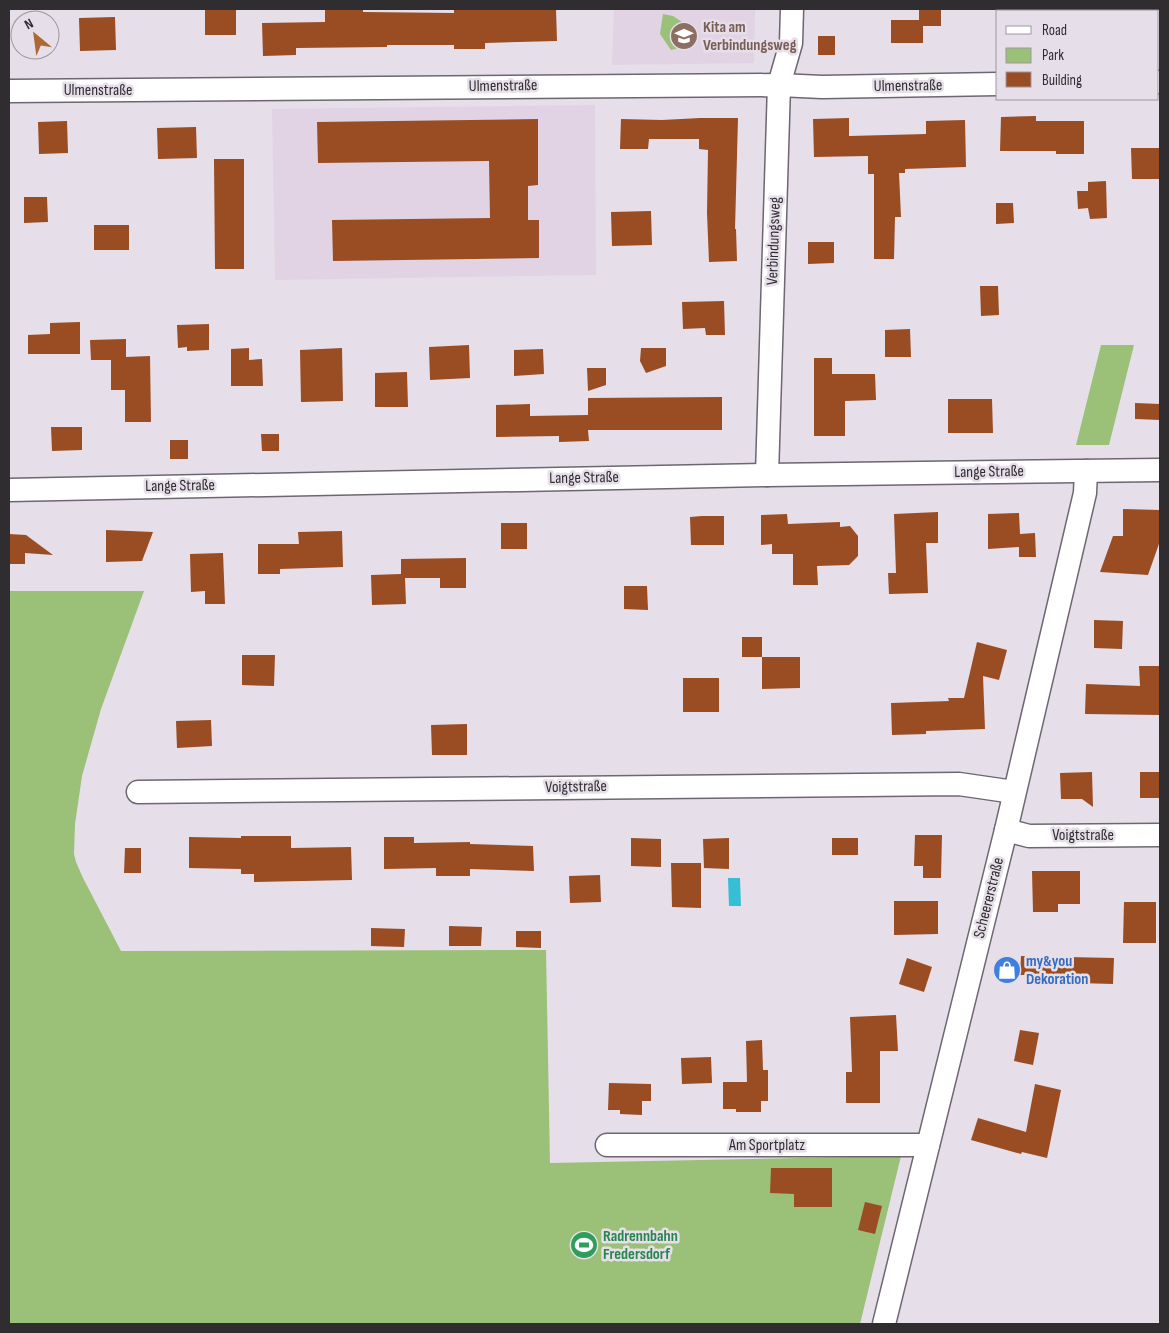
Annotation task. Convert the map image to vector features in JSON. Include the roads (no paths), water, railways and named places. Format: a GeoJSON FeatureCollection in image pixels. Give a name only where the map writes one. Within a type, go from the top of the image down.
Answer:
{"type":"FeatureCollection","features":[{"type":"Feature","properties":{"kind":"street","name":"Verbindungsweg"},"geometry":{"type":"LineString","coordinates":[[767,475],[779,85],[791,43],[792,9]]}},
{"type":"Feature","properties":{"kind":"street","name":"Ulmenstraße"},"geometry":{"type":"LineString","coordinates":[[9,91],[779,85],[822,87],[996,84]]}},
{"type":"Feature","properties":{"kind":"street","name":"Lange Straße"},"geometry":{"type":"LineString","coordinates":[[9,490],[767,475],[1160,470]]}},
{"type":"Feature","properties":{"kind":"street","name":"Scheererstraße"},"geometry":{"type":"LineString","coordinates":[[884,1324],[1006,830],[1085,493],[1086,471]]}},
{"type":"Feature","properties":{"kind":"street","name":"Voigtstraße"},"geometry":{"type":"LineString","coordinates":[[138,792],[959,784],[1014,792]]}},
{"type":"Feature","properties":{"kind":"street","name":"Voigtstraße"},"geometry":{"type":"LineString","coordinates":[[1006,830],[1029,836],[1160,834]]}},
{"type":"Feature","properties":{"kind":"street","name":"Am Sportplatz"},"geometry":{"type":"LineString","coordinates":[[606,1145],[928,1145]]}},
{"type":"Feature","properties":{"kind":"water"},"geometry":{"type":"Polygon","coordinates":[[[728,878],[740,878],[741,906],[729,906],[728,878]]]}},
{"type":"Feature","properties":{"kind":"place","name":"Kita am Verbindungsweg"},"geometry":{"type":"Point","coordinates":[684,36]}},
{"type":"Feature","properties":{"kind":"place","name":"my&you Dekoration"},"geometry":{"type":"Point","coordinates":[1007,970]}},
{"type":"Feature","properties":{"kind":"place","name":"Radrennbahn Fredersdorf"},"geometry":{"type":"Point","coordinates":[584,1245]}}]}
